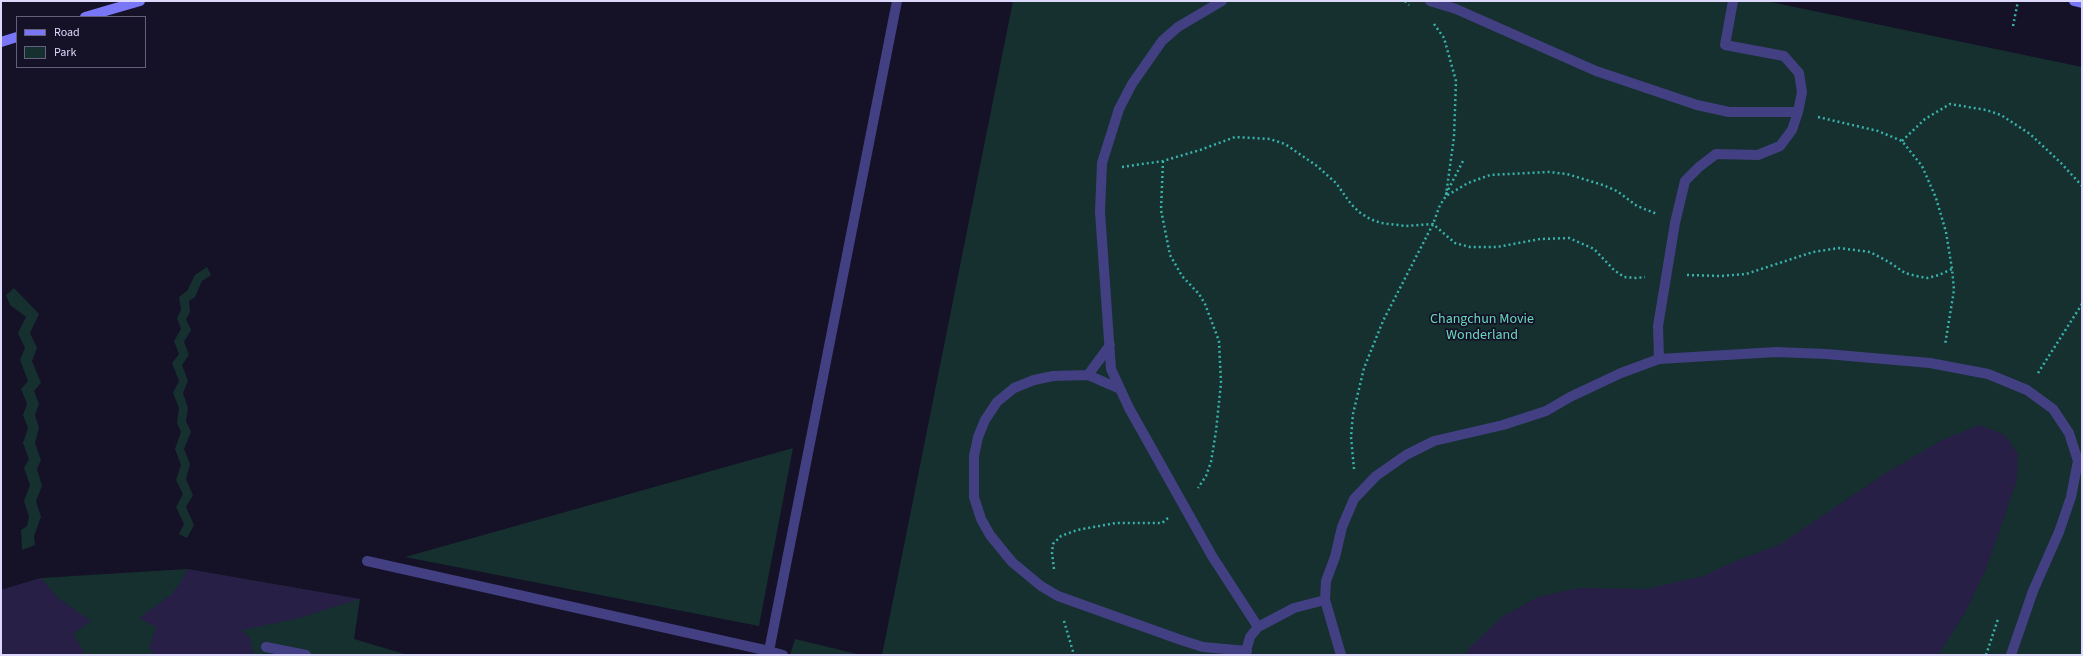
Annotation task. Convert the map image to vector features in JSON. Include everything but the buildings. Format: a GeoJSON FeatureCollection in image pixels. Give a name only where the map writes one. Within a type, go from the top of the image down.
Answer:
{"type":"FeatureCollection","features":[{"type":"Feature","properties":{"kind":"main road"},"geometry":{"type":"LineString","coordinates":[[88,16],[140,1]]}},
{"type":"Feature","properties":{"kind":"main road"},"geometry":{"type":"LineString","coordinates":[[2074,1],[2082,3]]}},
{"type":"Feature","properties":{"kind":"main road"},"geometry":{"type":"LineString","coordinates":[[1,42],[16,37]]}},
{"type":"Feature","properties":{"kind":"lane"},"geometry":{"type":"LineString","coordinates":[[768,653],[897,1]]}},
{"type":"Feature","properties":{"kind":"lane"},"geometry":{"type":"LineString","coordinates":[[1222,1],[1178,27],[1162,41],[1146,63],[1119,109],[1109,136],[1102,163],[1100,212],[1111,369],[1120,389],[1212,556],[1258,627]]}},
{"type":"Feature","properties":{"kind":"lane"},"geometry":{"type":"LineString","coordinates":[[1430,1],[1456,9],[1596,70],[1696,105],[1729,112],[1798,112]]}},
{"type":"Feature","properties":{"kind":"lane"},"geometry":{"type":"LineString","coordinates":[[1659,359],[1658,326],[1675,223],[1684,182],[1699,167],[1716,154],[1758,155],[1780,146],[1792,130],[1798,112],[1802,92],[1799,73],[1784,56],[1725,45],[1733,1]]}},
{"type":"Feature","properties":{"kind":"lane"},"geometry":{"type":"LineString","coordinates":[[1088,375],[1110,345]]}},
{"type":"Feature","properties":{"kind":"lane"},"geometry":{"type":"LineString","coordinates":[[1341,655],[1325,600],[1326,581],[1335,557],[1342,526],[1354,499],[1376,476],[1406,455],[1434,441],[1503,425],[1546,411],[1570,397],[1621,373],[1659,359],[1776,352],[1833,354],[1940,365],[1988,374],[2027,390],[2053,410],[2069,433],[2078,461],[2071,497],[2059,532],[2033,591],[2011,655]]}},
{"type":"Feature","properties":{"kind":"lane"},"geometry":{"type":"LineString","coordinates":[[1120,389],[1088,375],[1053,376],[1034,380],[1014,388],[997,402],[985,420],[978,437],[974,456],[973,490],[980,519],[990,535],[1012,562],[1041,586],[1058,596],[1203,647],[1246,653],[1250,637],[1258,627],[1294,608],[1325,600]]}},
{"type":"Feature","properties":{"kind":"lane"},"geometry":{"type":"LineString","coordinates":[[367,561],[768,653],[783,655]]}},
{"type":"Feature","properties":{"kind":"lane"},"geometry":{"type":"LineString","coordinates":[[266,647],[306,655]]}},
{"type":"Feature","properties":{"kind":"path"},"geometry":{"type":"LineString","coordinates":[[1404,1],[1410,5]]}},
{"type":"Feature","properties":{"kind":"path"},"geometry":{"type":"LineString","coordinates":[[2013,26],[2018,1]]}},
{"type":"Feature","properties":{"kind":"path"},"geometry":{"type":"LineString","coordinates":[[1432,22],[1444,38],[1456,81],[1454,137],[1446,196]]}},
{"type":"Feature","properties":{"kind":"path"},"geometry":{"type":"LineString","coordinates":[[1902,142],[1925,119],[1950,104],[1986,110],[2001,115],[2030,134],[2061,163],[2082,186]]}},
{"type":"Feature","properties":{"kind":"path"},"geometry":{"type":"LineString","coordinates":[[1798,112],[1878,131],[1902,142],[1922,166],[1936,198],[1946,232],[1954,290],[1952,311],[1940,365]]}},
{"type":"Feature","properties":{"kind":"path"},"geometry":{"type":"LineString","coordinates":[[1102,163],[1110,167],[1131,167],[1163,161],[1235,137],[1270,139],[1284,144],[1317,166],[1336,183],[1351,204],[1370,219],[1381,223],[1406,226],[1433,224],[1455,243],[1470,247],[1498,246],[1540,239],[1569,238],[1594,249],[1614,270],[1624,277],[1636,278],[1667,272],[1697,276],[1746,274],[1813,252],[1839,248],[1870,252],[1889,262],[1905,273],[1916,276],[1927,278],[1952,269]]}},
{"type":"Feature","properties":{"kind":"path"},"geometry":{"type":"LineString","coordinates":[[1354,499],[1351,436],[1353,414],[1364,368],[1386,314],[1433,224],[1440,205],[1464,159]]}},
{"type":"Feature","properties":{"kind":"path"},"geometry":{"type":"LineString","coordinates":[[1446,196],[1468,183],[1490,176],[1549,172],[1567,174],[1603,185],[1616,191],[1637,206],[1675,223]]}},
{"type":"Feature","properties":{"kind":"path"},"geometry":{"type":"LineString","coordinates":[[2027,390],[2082,304]]}},
{"type":"Feature","properties":{"kind":"path"},"geometry":{"type":"LineString","coordinates":[[1986,655],[1998,619]]}},
{"type":"Feature","properties":{"kind":"green space","name":"Changchun Movie Wonderland"},"geometry":{"type":"Polygon","coordinates":[[[1013,1],[1766,1],[2082,67],[2082,655],[882,655],[1013,1]]]}},
{"type":"Feature","properties":{"kind":"green space"},"geometry":{"type":"Polygon","coordinates":[[[207,267],[211,275],[202,281],[195,297],[189,301],[190,312],[186,319],[191,330],[184,342],[189,355],[182,365],[188,381],[183,393],[188,408],[186,421],[191,432],[184,449],[190,464],[186,479],[193,495],[186,507],[194,525],[187,538],[179,534],[184,524],[176,507],[183,494],[176,480],[181,465],[175,449],[181,432],[177,423],[179,408],[173,393],[179,381],[172,363],[179,354],[174,341],[181,329],[177,318],[181,310],[179,297],[187,291],[195,275],[207,267]]]}},
{"type":"Feature","properties":{"kind":"green space"},"geometry":{"type":"Polygon","coordinates":[[[14,288],[39,314],[30,333],[37,348],[32,361],[41,383],[34,391],[39,404],[35,415],[39,428],[35,443],[41,460],[37,469],[42,486],[36,501],[41,517],[34,536],[35,545],[22,550],[21,530],[27,526],[29,517],[24,501],[30,485],[24,468],[29,459],[23,443],[28,428],[23,415],[27,404],[21,389],[28,381],[20,360],[25,348],[18,333],[26,317],[10,305],[6,295],[14,288]]]}},
{"type":"Feature","properties":{"kind":"green space"},"geometry":{"type":"Polygon","coordinates":[[[793,448],[759,626],[405,557],[793,448]]]}},
{"type":"Feature","properties":{"kind":"green space"},"geometry":{"type":"Polygon","coordinates":[[[187,569],[360,599],[354,639],[408,655],[1,655],[1,590],[41,578],[187,569]]]}},
{"type":"Feature","properties":{"kind":"green space"},"geometry":{"type":"Polygon","coordinates":[[[795,639],[861,655],[790,655],[795,639]]]}}]}
